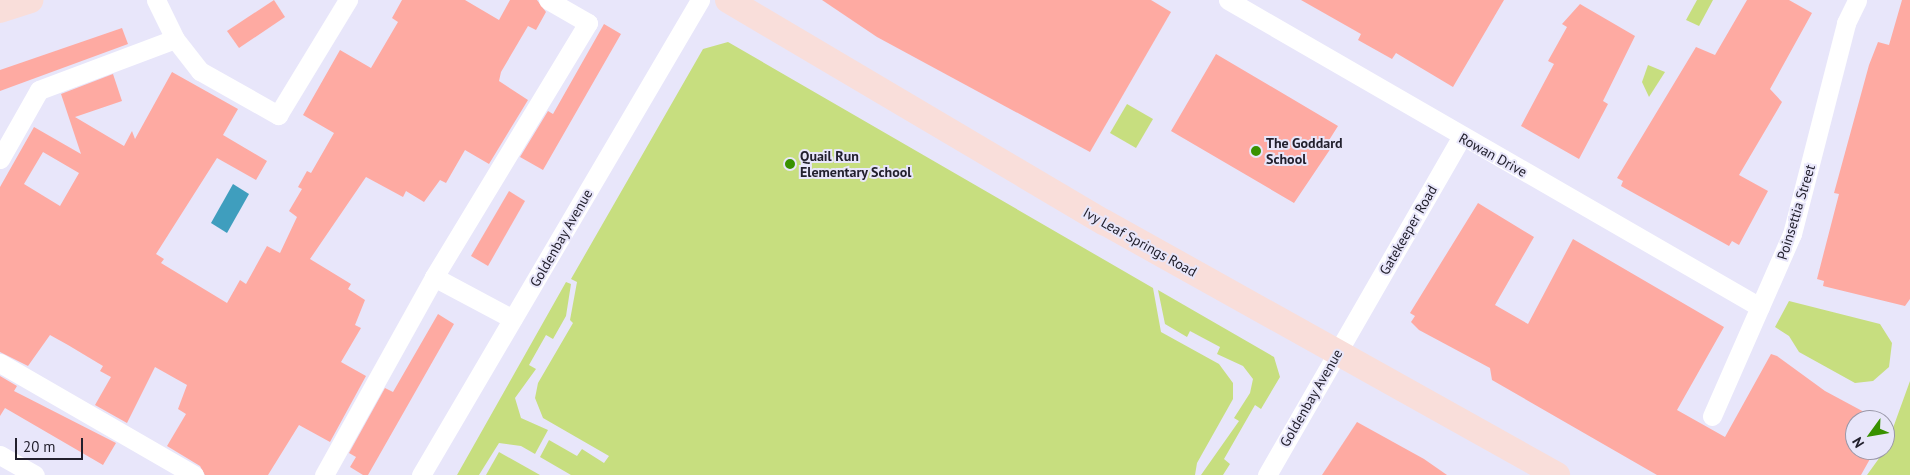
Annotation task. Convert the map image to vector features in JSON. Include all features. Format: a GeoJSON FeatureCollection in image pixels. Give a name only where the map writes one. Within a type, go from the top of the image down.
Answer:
{"type":"FeatureCollection","features":[{"type":"Feature","properties":{"kind":"street"},"geometry":{"type":"LineString","coordinates":[[0,10],[30,0]]}},
{"type":"Feature","properties":{"kind":"street"},"geometry":{"type":"LineString","coordinates":[[156,0],[175,39],[200,71],[278,115],[348,0]]}},
{"type":"Feature","properties":{"kind":"street"},"geometry":{"type":"LineString","coordinates":[[324,475],[434,276],[588,23],[548,0]]}},
{"type":"Feature","properties":{"kind":"street","name":"Goldenbay Avenue"},"geometry":{"type":"LineString","coordinates":[[421,475],[700,0]]}},
{"type":"Feature","properties":{"kind":"street","name":"Ivy Leaf Springs Road"},"geometry":{"type":"LineString","coordinates":[[728,0],[1104,222],[1557,475]]}},
{"type":"Feature","properties":{"kind":"street","name":"Rowan Drive"},"geometry":{"type":"LineString","coordinates":[[1228,0],[1461,138],[1760,307]]}},
{"type":"Feature","properties":{"kind":"street","name":"Poinsettia Street"},"geometry":{"type":"LineString","coordinates":[[1712,416],[1792,234],[1846,23],[1858,0]]}},
{"type":"Feature","properties":{"kind":"street"},"geometry":{"type":"LineString","coordinates":[[0,159],[39,90],[175,39]]}},
{"type":"Feature","properties":{"kind":"street","name":"Gatekeeper Road"},"geometry":{"type":"LineString","coordinates":[[1356,321],[1461,138]]}},
{"type":"Feature","properties":{"kind":"street"},"geometry":{"type":"LineString","coordinates":[[434,276],[514,319]]}},
{"type":"Feature","properties":{"kind":"street","name":"Goldenbay Avenue"},"geometry":{"type":"LineString","coordinates":[[1267,475],[1356,321]]}},
{"type":"Feature","properties":{"kind":"street"},"geometry":{"type":"LineString","coordinates":[[0,362],[194,475]]}},
{"type":"Feature","properties":{"kind":"street"},"geometry":{"type":"LineString","coordinates":[[0,455],[35,475]]}},
{"type":"Feature","properties":{"kind":"green space"},"geometry":{"type":"Polygon","coordinates":[[[1697,0],[1713,0],[1699,26],[1686,20],[1697,0]]]}},
{"type":"Feature","properties":{"kind":"green space","name":"Quail Run Elementary School"},"geometry":{"type":"Polygon","coordinates":[[[728,42],[1153,288],[1161,332],[1219,364],[1233,383],[1233,399],[1197,463],[1195,475],[571,475],[540,457],[549,440],[577,456],[582,449],[604,463],[609,456],[543,418],[535,398],[538,383],[573,323],[570,320],[577,282],[571,279],[703,49],[728,42]]]}},
{"type":"Feature","properties":{"kind":"green space"},"geometry":{"type":"Polygon","coordinates":[[[1648,65],[1665,72],[1649,97],[1642,82],[1648,65]]]}},
{"type":"Feature","properties":{"kind":"green space"},"geometry":{"type":"Polygon","coordinates":[[[1127,104],[1153,119],[1136,148],[1110,133],[1127,104]]]}},
{"type":"Feature","properties":{"kind":"green space"},"geometry":{"type":"Polygon","coordinates":[[[566,282],[571,284],[566,316],[553,339],[546,335],[529,365],[536,369],[515,398],[521,418],[548,430],[535,454],[521,446],[499,443],[479,475],[457,475],[566,282]]]}},
{"type":"Feature","properties":{"kind":"green space"},"geometry":{"type":"Polygon","coordinates":[[[1158,290],[1274,357],[1280,377],[1261,409],[1255,405],[1224,459],[1230,464],[1223,475],[1201,475],[1239,421],[1234,418],[1250,393],[1253,379],[1243,366],[1217,354],[1220,347],[1190,331],[1187,337],[1165,324],[1158,290]]]}},
{"type":"Feature","properties":{"kind":"green space"},"geometry":{"type":"Polygon","coordinates":[[[1789,301],[1880,324],[1892,343],[1889,367],[1873,381],[1855,383],[1799,352],[1789,336],[1775,327],[1789,301]]]}},
{"type":"Feature","properties":{"kind":"green space"},"geometry":{"type":"Polygon","coordinates":[[[1910,381],[1910,475],[1867,475],[1878,460],[1895,460],[1895,422],[1910,381]]]}},
{"type":"Feature","properties":{"kind":"green space"},"geometry":{"type":"Polygon","coordinates":[[[499,452],[540,475],[486,475],[499,452]]]}},
{"type":"Feature","properties":{"kind":"water"},"geometry":{"type":"Polygon","coordinates":[[[233,184],[249,194],[227,233],[211,223],[233,184]]]}},
{"type":"Feature","properties":{"kind":"building"},"geometry":{"type":"Polygon","coordinates":[[[274,0],[285,17],[239,48],[227,31],[274,0]]]}},
{"type":"Feature","properties":{"kind":"building"},"geometry":{"type":"Polygon","coordinates":[[[402,0],[465,0],[499,20],[510,0],[537,0],[546,12],[536,30],[528,26],[501,72],[499,81],[528,100],[489,164],[465,150],[446,183],[440,180],[424,202],[406,191],[403,197],[366,177],[310,259],[351,284],[348,289],[365,300],[355,325],[361,328],[341,362],[366,376],[330,442],[299,425],[268,475],[205,475],[200,466],[167,446],[186,414],[178,409],[187,385],[155,367],[127,423],[95,405],[111,377],[100,371],[103,366],[68,345],[50,335],[28,366],[0,352],[0,187],[34,127],[81,154],[61,94],[113,74],[122,101],[75,117],[124,146],[132,131],[135,139],[172,72],[238,109],[223,135],[267,161],[256,180],[217,158],[156,254],[164,259],[161,263],[227,303],[240,280],[246,284],[267,246],[280,253],[297,217],[289,211],[302,189],[298,187],[307,171],[311,173],[334,133],[303,115],[340,50],[371,68],[398,22],[392,18],[402,0]],[[43,152],[24,184],[60,206],[79,173],[43,152]]]}},
{"type":"Feature","properties":{"kind":"building"},"geometry":{"type":"Polygon","coordinates":[[[822,0],[1151,0],[1171,12],[1090,152],[877,37],[822,0]]]}},
{"type":"Feature","properties":{"kind":"building"},"geometry":{"type":"Polygon","coordinates":[[[1301,0],[1504,0],[1453,87],[1396,53],[1392,59],[1358,40],[1361,34],[1301,0]]]}},
{"type":"Feature","properties":{"kind":"building"},"geometry":{"type":"Polygon","coordinates":[[[1747,0],[1789,0],[1812,13],[1770,89],[1782,102],[1739,175],[1768,191],[1739,245],[1732,241],[1729,246],[1621,186],[1623,181],[1617,178],[1696,47],[1715,55],[1747,0]]]}},
{"type":"Feature","properties":{"kind":"building"},"geometry":{"type":"Polygon","coordinates":[[[1902,0],[1910,0],[1910,299],[1905,306],[1823,286],[1824,281],[1817,279],[1839,194],[1834,193],[1869,65],[1878,42],[1889,45],[1902,0]]]}},
{"type":"Feature","properties":{"kind":"building"},"geometry":{"type":"Polygon","coordinates":[[[1580,4],[1635,36],[1603,101],[1608,104],[1579,159],[1521,126],[1554,64],[1548,61],[1567,27],[1562,24],[1580,4]]]}},
{"type":"Feature","properties":{"kind":"building"},"geometry":{"type":"Polygon","coordinates":[[[604,24],[621,34],[543,170],[520,157],[548,111],[553,114],[604,24]]]}},
{"type":"Feature","properties":{"kind":"building"},"geometry":{"type":"Polygon","coordinates":[[[122,28],[128,44],[0,91],[0,70],[122,28]]]}},
{"type":"Feature","properties":{"kind":"building"},"geometry":{"type":"Polygon","coordinates":[[[1216,54],[1338,126],[1326,145],[1331,148],[1294,203],[1171,131],[1216,54]]]}},
{"type":"Feature","properties":{"kind":"building"},"geometry":{"type":"Polygon","coordinates":[[[509,191],[525,201],[488,266],[471,256],[509,191]]]}},
{"type":"Feature","properties":{"kind":"building"},"geometry":{"type":"Polygon","coordinates":[[[1478,203],[1534,237],[1495,305],[1528,324],[1573,239],[1724,327],[1677,410],[1725,437],[1771,354],[1777,356],[1825,391],[1860,410],[1845,410],[1845,460],[1869,460],[1861,475],[1657,475],[1492,380],[1490,368],[1419,330],[1411,322],[1415,316],[1410,313],[1478,203]]]}},
{"type":"Feature","properties":{"kind":"building"},"geometry":{"type":"Polygon","coordinates":[[[438,314],[454,324],[368,475],[363,475],[350,467],[356,457],[349,453],[385,388],[393,392],[438,314]]]}},
{"type":"Feature","properties":{"kind":"building"},"geometry":{"type":"Polygon","coordinates":[[[0,376],[17,386],[14,391],[116,443],[103,465],[5,408],[0,416],[0,376]]]}},
{"type":"Feature","properties":{"kind":"building"},"geometry":{"type":"Polygon","coordinates":[[[1357,422],[1424,459],[1447,475],[1322,475],[1357,422]]]}},
{"type":"Feature","properties":{"kind":"place","name":"The Goddard School"},"geometry":{"type":"Point","coordinates":[1256,151]}},
{"type":"Feature","properties":{"kind":"place","name":"Quail Run Elementary School"},"geometry":{"type":"Point","coordinates":[790,164]}}]}
